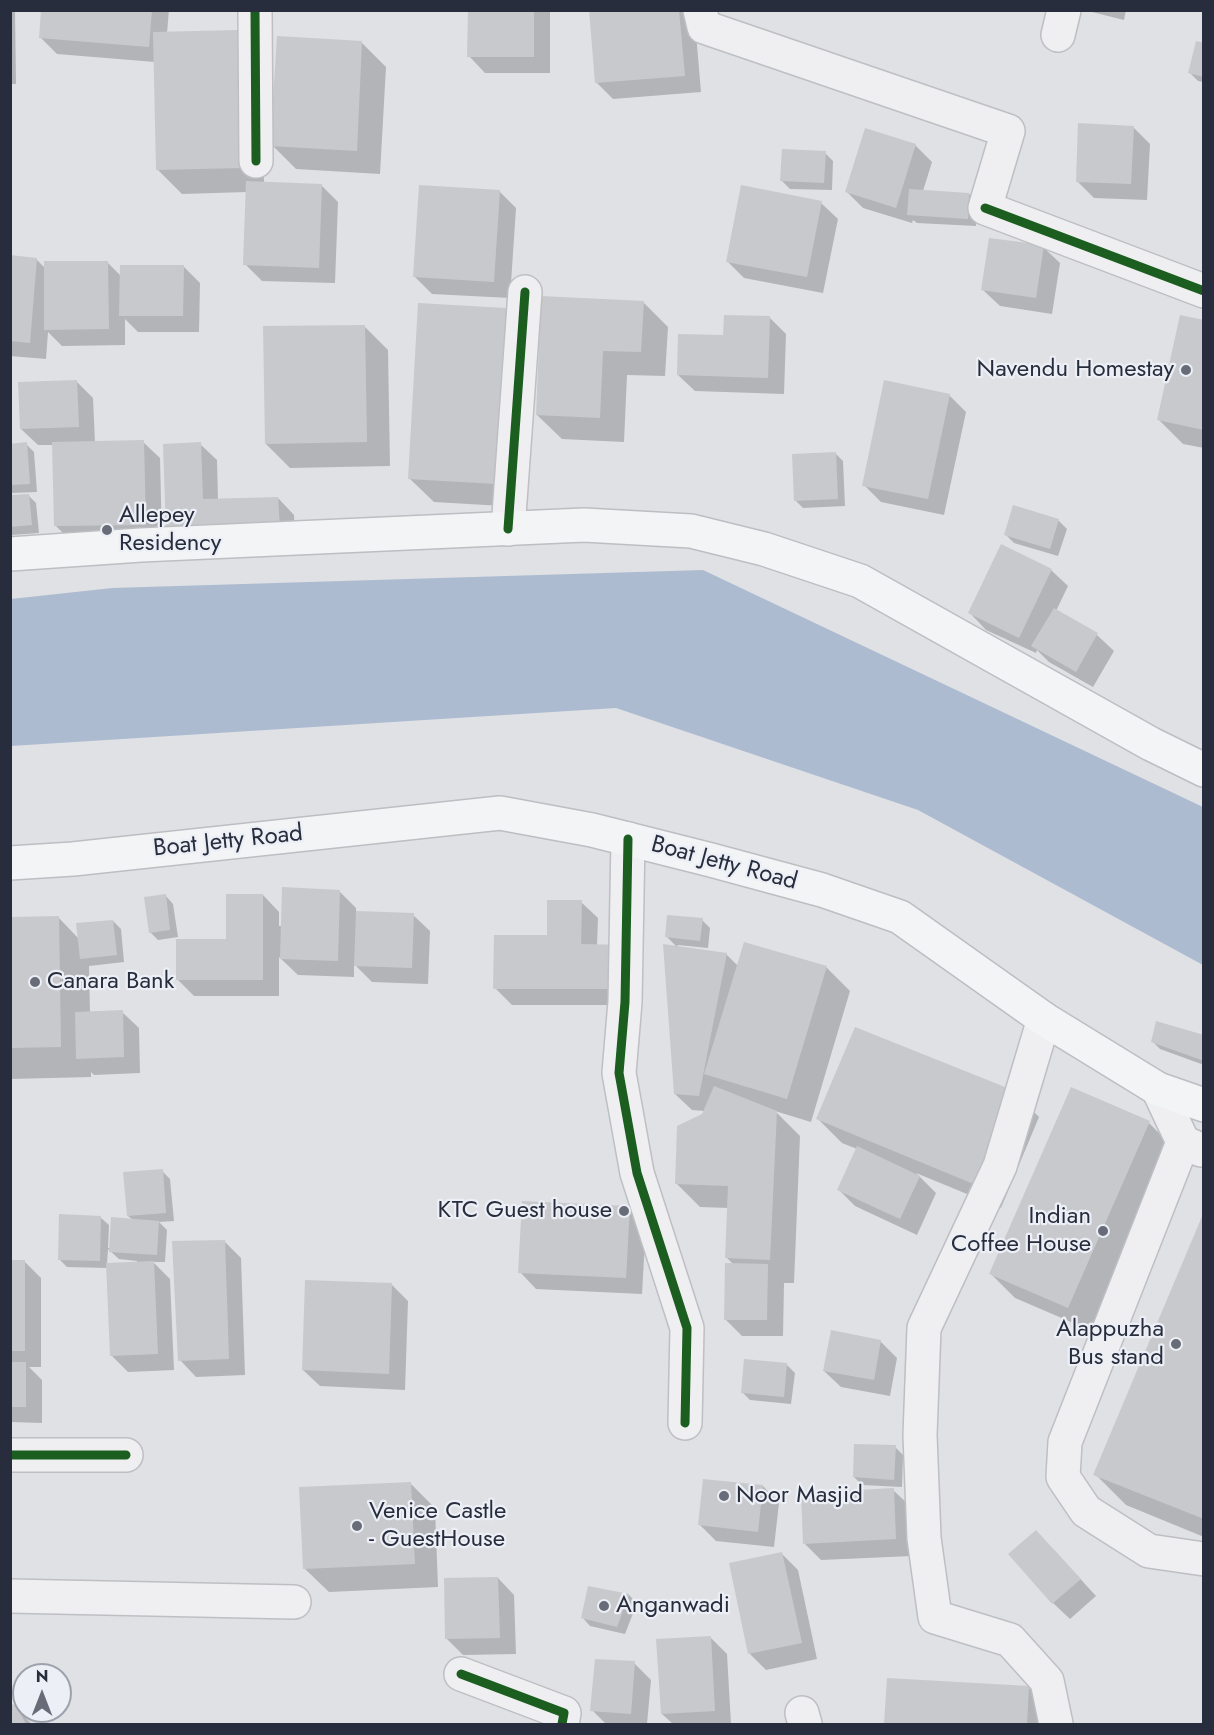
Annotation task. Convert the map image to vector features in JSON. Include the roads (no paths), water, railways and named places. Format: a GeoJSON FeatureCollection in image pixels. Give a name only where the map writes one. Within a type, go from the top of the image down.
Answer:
{"type":"FeatureCollection","features":[{"type":"Feature","properties":{"kind":"main road"},"geometry":{"type":"LineString","coordinates":[[10,554],[141,545],[584,525],[691,531],[764,549],[860,581],[1151,744],[1203,770]]}},
{"type":"Feature","properties":{"kind":"main road","name":"Boat Jetty Road"},"geometry":{"type":"LineString","coordinates":[[10,863],[73,859],[500,813],[628,839],[822,890],[900,917],[1044,1019],[1158,1089],[1203,1105]]}},
{"type":"Feature","properties":{"kind":"street"},"geometry":{"type":"LineString","coordinates":[[255,10],[256,161]]}},
{"type":"Feature","properties":{"kind":"street"},"geometry":{"type":"LineString","coordinates":[[700,10],[705,27],[1008,130],[985,208],[1203,291]]}},
{"type":"Feature","properties":{"kind":"street"},"geometry":{"type":"LineString","coordinates":[[508,529],[525,292]]}},
{"type":"Feature","properties":{"kind":"street"},"geometry":{"type":"LineString","coordinates":[[628,839],[625,1002],[619,1073],[637,1173],[687,1328],[685,1423]]}},
{"type":"Feature","properties":{"kind":"street"},"geometry":{"type":"LineString","coordinates":[[1044,1019],[1000,1166],[924,1328],[921,1435],[924,1538],[935,1617],[1010,1640],[1047,1681],[1056,1725]]}},
{"type":"Feature","properties":{"kind":"street"},"geometry":{"type":"LineString","coordinates":[[1158,1089],[1193,1147],[1065,1442],[1063,1477],[1086,1511],[1149,1551],[1203,1559]]}},
{"type":"Feature","properties":{"kind":"street"},"geometry":{"type":"LineString","coordinates":[[10,1455],[126,1455]]}},
{"type":"Feature","properties":{"kind":"street"},"geometry":{"type":"LineString","coordinates":[[10,1596],[294,1602]]}},
{"type":"Feature","properties":{"kind":"street"},"geometry":{"type":"LineString","coordinates":[[461,1674],[564,1713],[562,1725]]}},
{"type":"Feature","properties":{"kind":"water"},"geometry":{"type":"Polygon","coordinates":[[[703,570],[1203,807],[1203,965],[918,810],[616,708],[11,746],[11,599],[112,588],[703,570]]]}},
{"type":"Feature","properties":{"kind":"place","name":"Navendu Homestay"},"geometry":{"type":"Point","coordinates":[1186,370]}},
{"type":"Feature","properties":{"kind":"place","name":"Allepey Residency"},"geometry":{"type":"Point","coordinates":[107,530]}},
{"type":"Feature","properties":{"kind":"place","name":"Canara Bank"},"geometry":{"type":"Point","coordinates":[35,982]}},
{"type":"Feature","properties":{"kind":"place","name":"KTC Guest house"},"geometry":{"type":"Point","coordinates":[624,1211]}},
{"type":"Feature","properties":{"kind":"place","name":"Indian Coffee House"},"geometry":{"type":"Point","coordinates":[1103,1231]}},
{"type":"Feature","properties":{"kind":"place","name":"Alappuzha Bus stand"},"geometry":{"type":"Point","coordinates":[1176,1344]}},
{"type":"Feature","properties":{"kind":"place","name":"Noor Masjid"},"geometry":{"type":"Point","coordinates":[724,1496]}},
{"type":"Feature","properties":{"kind":"place","name":"Venice Castle - GuestHouse"},"geometry":{"type":"Point","coordinates":[357,1526]}},
{"type":"Feature","properties":{"kind":"place","name":"Anganwadi"},"geometry":{"type":"Point","coordinates":[604,1606]}}]}
